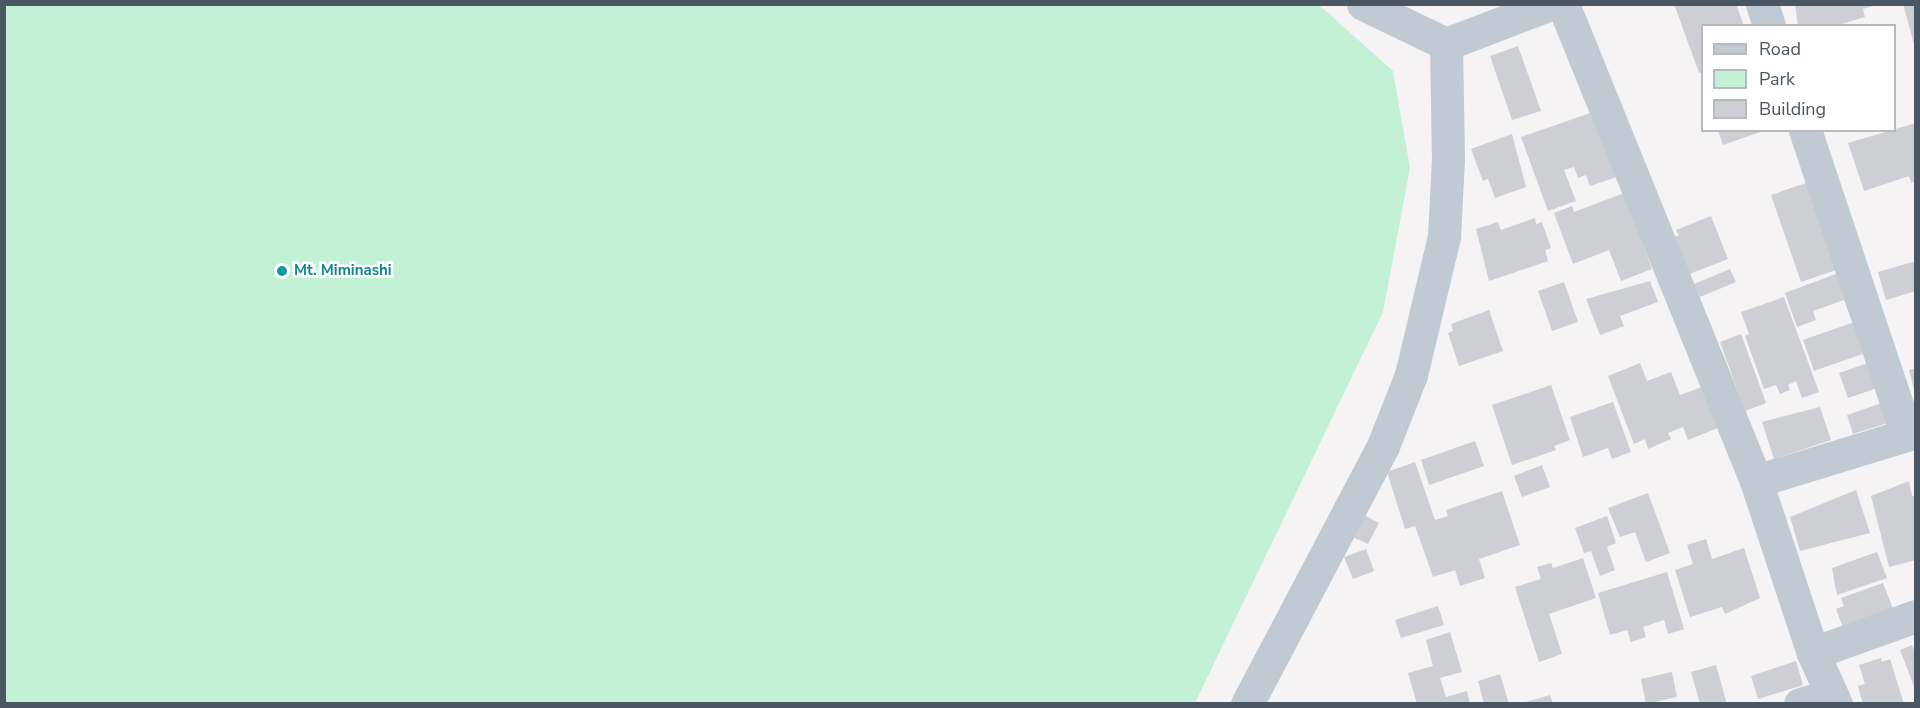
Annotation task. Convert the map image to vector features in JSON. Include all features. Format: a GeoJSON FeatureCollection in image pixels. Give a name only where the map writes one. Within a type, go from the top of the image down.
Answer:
{"type":"FeatureCollection","features":[{"type":"Feature","properties":{"kind":"street"},"geometry":{"type":"LineString","coordinates":[[1363,4],[1446,44],[1551,4]]}},
{"type":"Feature","properties":{"kind":"street"},"geometry":{"type":"LineString","coordinates":[[1563,4],[1756,481],[1813,653],[1834,699],[1800,704]]}},
{"type":"Feature","properties":{"kind":"street"},"geometry":{"type":"LineString","coordinates":[[1762,4],[1768,24]]}},
{"type":"Feature","properties":{"kind":"street"},"geometry":{"type":"LineString","coordinates":[[1247,704],[1383,446],[1411,375],[1444,236],[1448,159],[1446,44]]}},
{"type":"Feature","properties":{"kind":"street"},"geometry":{"type":"LineString","coordinates":[[1756,481],[1911,433],[1806,132]]}},
{"type":"Feature","properties":{"kind":"street"},"geometry":{"type":"LineString","coordinates":[[1813,653],[1916,616]]}},
{"type":"Feature","properties":{"kind":"green space"},"geometry":{"type":"Polygon","coordinates":[[[4,5],[1319,5],[1393,71],[1410,168],[1383,312],[1195,703],[5,703],[4,5]]]}},
{"type":"Feature","properties":{"kind":"building"},"geometry":{"type":"Polygon","coordinates":[[[1674,4],[1736,4],[1743,24],[1701,24],[1701,72],[1699,73],[1674,4]]]}},
{"type":"Feature","properties":{"kind":"building"},"geometry":{"type":"Polygon","coordinates":[[[1795,4],[1876,4],[1863,9],[1865,17],[1842,24],[1798,24],[1795,4]]]}},
{"type":"Feature","properties":{"kind":"building"},"geometry":{"type":"Polygon","coordinates":[[[1903,4],[1916,4],[1916,48],[1915,48],[1903,4]]]}},
{"type":"Feature","properties":{"kind":"building"},"geometry":{"type":"Polygon","coordinates":[[[1518,46],[1541,111],[1512,120],[1490,56],[1518,46]]]}},
{"type":"Feature","properties":{"kind":"building"},"geometry":{"type":"Polygon","coordinates":[[[1596,111],[1620,176],[1590,186],[1586,175],[1578,178],[1574,167],[1564,170],[1576,201],[1548,211],[1521,137],[1596,111]]]}},
{"type":"Feature","properties":{"kind":"building"},"geometry":{"type":"Polygon","coordinates":[[[1916,123],[1916,181],[1911,183],[1909,176],[1864,191],[1848,143],[1885,132],[1896,132],[1896,129],[1916,123]]]}},
{"type":"Feature","properties":{"kind":"building"},"geometry":{"type":"Polygon","coordinates":[[[1719,132],[1760,132],[1723,145],[1719,132]]]}},
{"type":"Feature","properties":{"kind":"building"},"geometry":{"type":"Polygon","coordinates":[[[1512,134],[1526,187],[1495,198],[1488,179],[1483,181],[1471,149],[1512,134]]]}},
{"type":"Feature","properties":{"kind":"building"},"geometry":{"type":"Polygon","coordinates":[[[1809,182],[1839,269],[1801,282],[1771,195],[1809,182]]]}},
{"type":"Feature","properties":{"kind":"building"},"geometry":{"type":"Polygon","coordinates":[[[1624,193],[1652,269],[1621,281],[1609,250],[1573,264],[1554,213],[1572,206],[1574,212],[1624,193]]]}},
{"type":"Feature","properties":{"kind":"building"},"geometry":{"type":"Polygon","coordinates":[[[1711,216],[1728,259],[1687,275],[1671,238],[1679,235],[1676,230],[1711,216]]]}},
{"type":"Feature","properties":{"kind":"building"},"geometry":{"type":"Polygon","coordinates":[[[1535,218],[1536,224],[1542,222],[1551,248],[1545,250],[1548,261],[1489,281],[1476,229],[1498,222],[1501,230],[1535,218]]]}},
{"type":"Feature","properties":{"kind":"building"},"geometry":{"type":"Polygon","coordinates":[[[1916,261],[1916,291],[1886,300],[1878,272],[1916,261]]]}},
{"type":"Feature","properties":{"kind":"building"},"geometry":{"type":"Polygon","coordinates":[[[1730,269],[1736,282],[1700,297],[1694,284],[1730,269]]]}},
{"type":"Feature","properties":{"kind":"building"},"geometry":{"type":"Polygon","coordinates":[[[1849,269],[1866,314],[1851,319],[1844,300],[1813,311],[1816,320],[1797,327],[1785,293],[1849,269]]]}},
{"type":"Feature","properties":{"kind":"building"},"geometry":{"type":"Polygon","coordinates":[[[1650,281],[1658,302],[1620,316],[1624,326],[1600,335],[1586,299],[1650,281]]]}},
{"type":"Feature","properties":{"kind":"building"},"geometry":{"type":"Polygon","coordinates":[[[1564,282],[1578,322],[1552,331],[1538,291],[1564,282]]]}},
{"type":"Feature","properties":{"kind":"building"},"geometry":{"type":"Polygon","coordinates":[[[1784,297],[1819,392],[1802,398],[1796,381],[1788,385],[1790,390],[1780,394],[1776,385],[1764,389],[1745,336],[1749,334],[1741,312],[1784,297]]]}},
{"type":"Feature","properties":{"kind":"building"},"geometry":{"type":"Polygon","coordinates":[[[1489,310],[1503,351],[1459,366],[1448,333],[1453,331],[1451,324],[1489,310]]]}},
{"type":"Feature","properties":{"kind":"building"},"geometry":{"type":"Polygon","coordinates":[[[1866,318],[1868,352],[1814,371],[1803,340],[1866,318]]]}},
{"type":"Feature","properties":{"kind":"building"},"geometry":{"type":"Polygon","coordinates":[[[1741,334],[1766,403],[1745,411],[1720,342],[1741,334]]]}},
{"type":"Feature","properties":{"kind":"building"},"geometry":{"type":"Polygon","coordinates":[[[1874,361],[1883,386],[1848,398],[1839,373],[1874,361]]]}},
{"type":"Feature","properties":{"kind":"building"},"geometry":{"type":"Polygon","coordinates":[[[1640,363],[1647,381],[1671,372],[1680,395],[1707,385],[1723,426],[1688,440],[1683,427],[1668,433],[1671,439],[1648,449],[1645,439],[1634,444],[1608,376],[1640,363]]]}},
{"type":"Feature","properties":{"kind":"building"},"geometry":{"type":"Polygon","coordinates":[[[1916,368],[1916,393],[1915,393],[1909,370],[1916,368]]]}},
{"type":"Feature","properties":{"kind":"building"},"geometry":{"type":"Polygon","coordinates":[[[1551,385],[1570,440],[1554,446],[1556,450],[1512,465],[1492,405],[1551,385]]]}},
{"type":"Feature","properties":{"kind":"building"},"geometry":{"type":"Polygon","coordinates":[[[1613,402],[1631,452],[1612,459],[1608,448],[1583,457],[1570,417],[1613,402]]]}},
{"type":"Feature","properties":{"kind":"building"},"geometry":{"type":"Polygon","coordinates":[[[1882,403],[1888,423],[1853,434],[1847,415],[1882,403]]]}},
{"type":"Feature","properties":{"kind":"building"},"geometry":{"type":"Polygon","coordinates":[[[1820,407],[1831,440],[1774,459],[1762,422],[1820,407]]]}},
{"type":"Feature","properties":{"kind":"building"},"geometry":{"type":"Polygon","coordinates":[[[1475,441],[1484,466],[1429,485],[1421,460],[1475,441]]]}},
{"type":"Feature","properties":{"kind":"building"},"geometry":{"type":"Polygon","coordinates":[[[1415,462],[1435,520],[1448,516],[1446,510],[1502,491],[1520,545],[1479,559],[1485,578],[1460,586],[1455,570],[1433,577],[1415,526],[1405,529],[1387,472],[1415,462]]]}},
{"type":"Feature","properties":{"kind":"building"},"geometry":{"type":"Polygon","coordinates":[[[1542,465],[1550,487],[1522,497],[1514,476],[1542,465]]]}},
{"type":"Feature","properties":{"kind":"building"},"geometry":{"type":"Polygon","coordinates":[[[1909,481],[1912,496],[1916,495],[1916,560],[1889,567],[1871,496],[1909,481]]]}},
{"type":"Feature","properties":{"kind":"building"},"geometry":{"type":"Polygon","coordinates":[[[1856,490],[1870,533],[1800,551],[1790,517],[1856,490]]]}},
{"type":"Feature","properties":{"kind":"building"},"geometry":{"type":"Polygon","coordinates":[[[1648,493],[1670,553],[1646,562],[1635,532],[1620,537],[1608,508],[1648,493]]]}},
{"type":"Feature","properties":{"kind":"building"},"geometry":{"type":"Polygon","coordinates":[[[1364,515],[1379,523],[1368,544],[1351,536],[1364,515]]]}},
{"type":"Feature","properties":{"kind":"building"},"geometry":{"type":"Polygon","coordinates":[[[1607,516],[1616,543],[1607,547],[1615,570],[1600,576],[1591,551],[1584,553],[1575,528],[1607,516]]]}},
{"type":"Feature","properties":{"kind":"building"},"geometry":{"type":"Polygon","coordinates":[[[1706,539],[1712,559],[1744,548],[1760,598],[1725,614],[1722,607],[1690,617],[1675,570],[1693,564],[1687,545],[1706,539]]]}},
{"type":"Feature","properties":{"kind":"building"},"geometry":{"type":"Polygon","coordinates":[[[1366,549],[1374,571],[1353,579],[1344,557],[1366,549]]]}},
{"type":"Feature","properties":{"kind":"building"},"geometry":{"type":"Polygon","coordinates":[[[1877,552],[1887,578],[1837,595],[1832,568],[1877,552]]]}},
{"type":"Feature","properties":{"kind":"building"},"geometry":{"type":"Polygon","coordinates":[[[1583,558],[1596,598],[1549,614],[1562,654],[1539,662],[1515,587],[1541,579],[1537,567],[1551,563],[1553,568],[1583,558]]]}},
{"type":"Feature","properties":{"kind":"building"},"geometry":{"type":"Polygon","coordinates":[[[1667,572],[1684,629],[1668,634],[1664,620],[1643,627],[1646,637],[1631,642],[1627,630],[1610,635],[1598,593],[1667,572]]]}},
{"type":"Feature","properties":{"kind":"building"},"geometry":{"type":"Polygon","coordinates":[[[1883,583],[1895,614],[1845,633],[1836,609],[1844,606],[1841,598],[1883,583]]]}},
{"type":"Feature","properties":{"kind":"building"},"geometry":{"type":"Polygon","coordinates":[[[1438,606],[1444,625],[1401,638],[1395,620],[1438,606]]]}},
{"type":"Feature","properties":{"kind":"building"},"geometry":{"type":"Polygon","coordinates":[[[1450,632],[1462,672],[1440,678],[1446,697],[1467,691],[1470,704],[1417,704],[1408,673],[1433,666],[1426,640],[1450,632]]]}},
{"type":"Feature","properties":{"kind":"building"},"geometry":{"type":"Polygon","coordinates":[[[1912,645],[1916,655],[1915,689],[1900,650],[1912,645]]]}},
{"type":"Feature","properties":{"kind":"building"},"geometry":{"type":"Polygon","coordinates":[[[1881,658],[1882,662],[1890,659],[1904,704],[1863,704],[1858,686],[1865,684],[1859,665],[1881,658]]]}},
{"type":"Feature","properties":{"kind":"building"},"geometry":{"type":"Polygon","coordinates":[[[1796,661],[1803,685],[1758,699],[1751,676],[1796,661]]]}},
{"type":"Feature","properties":{"kind":"building"},"geometry":{"type":"Polygon","coordinates":[[[1716,665],[1727,704],[1700,704],[1691,672],[1716,665]]]}},
{"type":"Feature","properties":{"kind":"building"},"geometry":{"type":"Polygon","coordinates":[[[1672,672],[1677,697],[1646,704],[1641,679],[1672,672]]]}},
{"type":"Feature","properties":{"kind":"building"},"geometry":{"type":"Polygon","coordinates":[[[1500,674],[1509,704],[1484,704],[1478,681],[1500,674]]]}},
{"type":"Feature","properties":{"kind":"building"},"geometry":{"type":"Polygon","coordinates":[[[1550,695],[1553,704],[1522,704],[1522,703],[1550,695]]]}},
{"type":"Feature","properties":{"kind":"place","name":"Mt. Miminashi"},"geometry":{"type":"Point","coordinates":[282,271]}}]}
